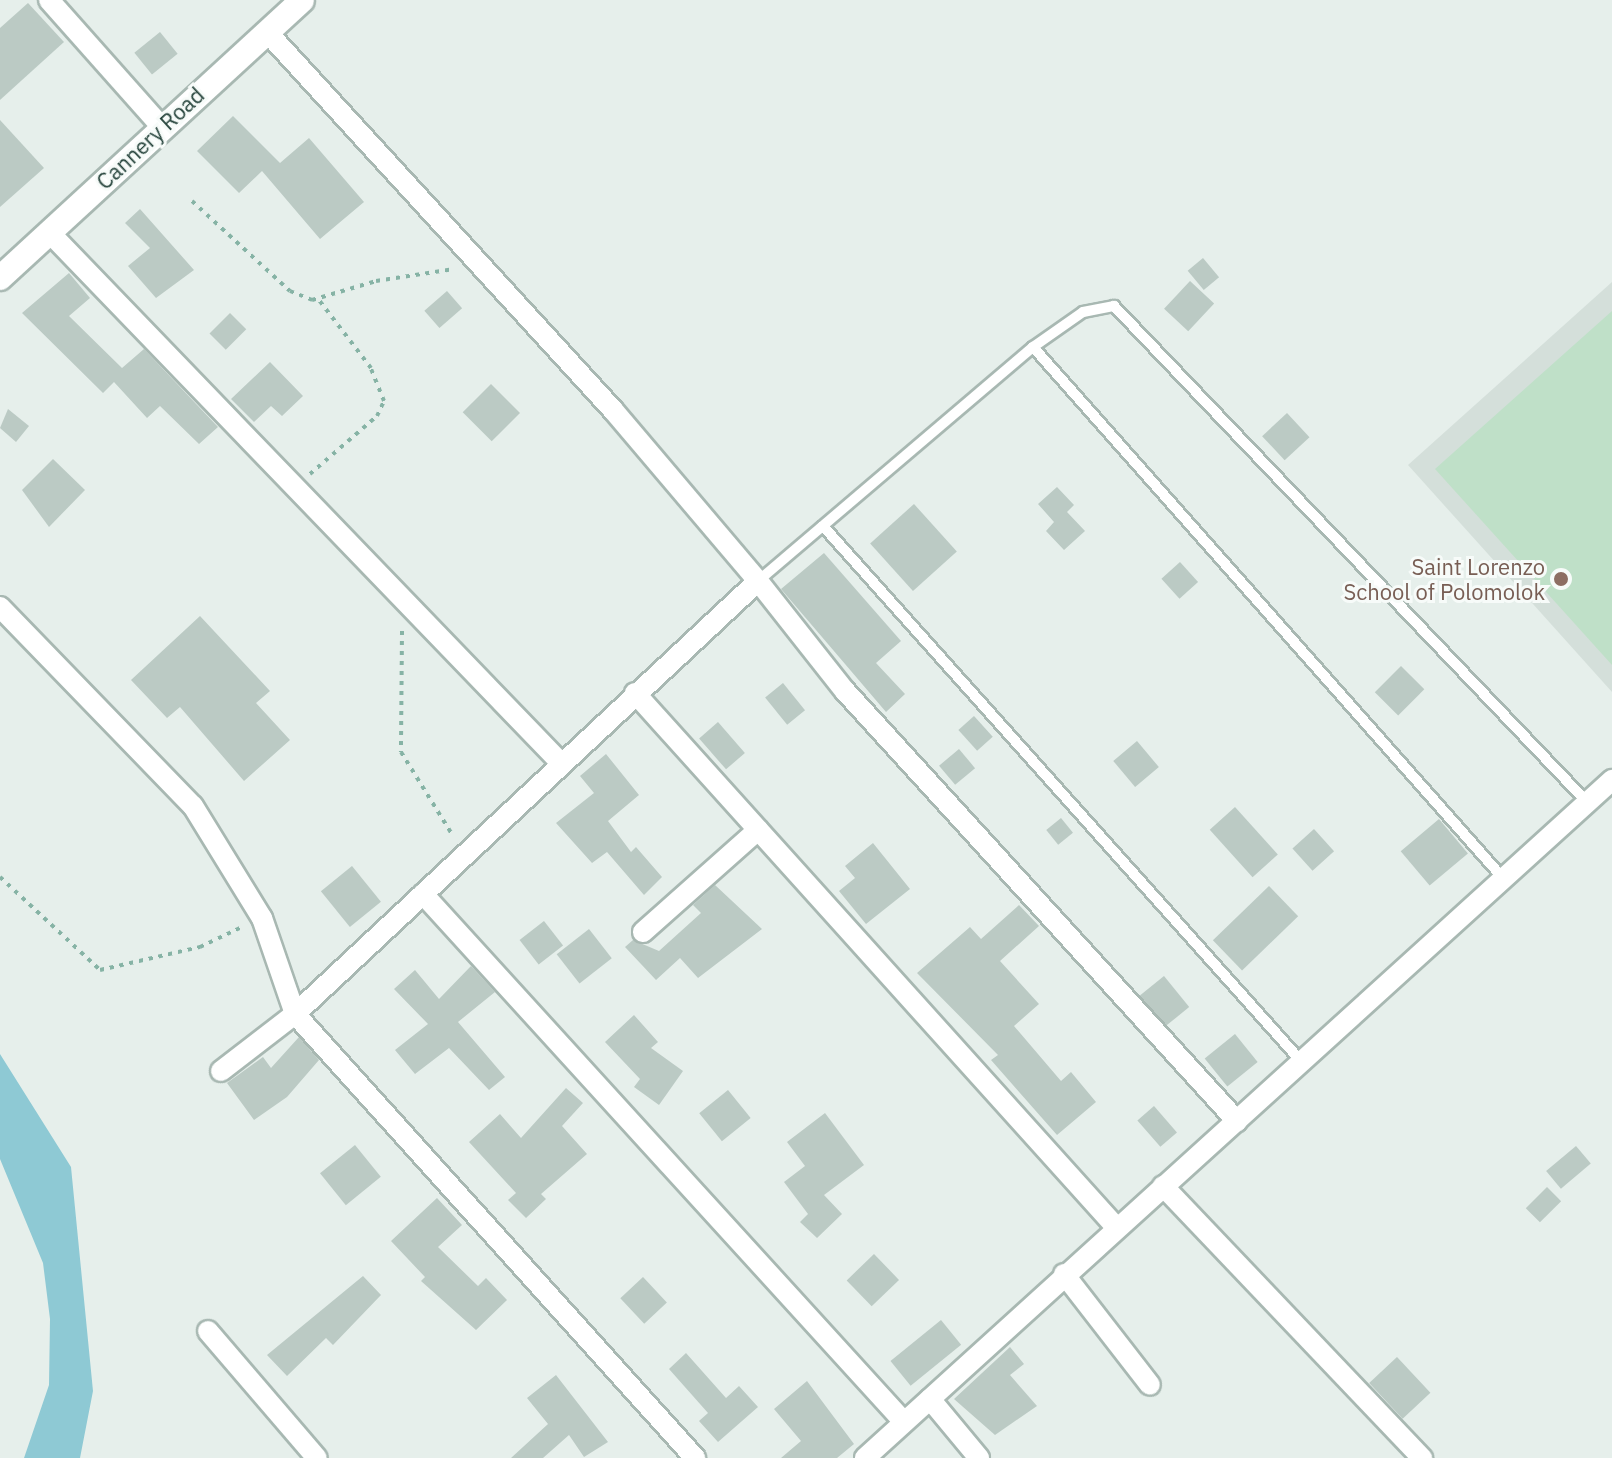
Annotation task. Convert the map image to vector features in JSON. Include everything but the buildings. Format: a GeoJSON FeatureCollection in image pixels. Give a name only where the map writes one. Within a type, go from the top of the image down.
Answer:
{"type":"FeatureCollection","features":[{"type":"Feature","properties":{"kind":"main road","name":"Cannery Road"},"geometry":{"type":"LineString","coordinates":[[0,278],[161,126],[302,0]]}},
{"type":"Feature","properties":{"kind":"street"},"geometry":{"type":"LineString","coordinates":[[49,0],[161,126]]}},
{"type":"Feature","properties":{"kind":"street"},"geometry":{"type":"LineString","coordinates":[[267,32],[479,260],[758,581],[845,691],[1237,1121]]}},
{"type":"Feature","properties":{"kind":"street"},"geometry":{"type":"LineString","coordinates":[[50,233],[561,763]]}},
{"type":"Feature","properties":{"kind":"street"},"geometry":{"type":"LineString","coordinates":[[221,1071],[295,1014],[758,581]]}},
{"type":"Feature","properties":{"kind":"street"},"geometry":{"type":"LineString","coordinates":[[0,607],[193,806],[262,918],[295,1014],[695,1458]]}},
{"type":"Feature","properties":{"kind":"street"},"geometry":{"type":"LineString","coordinates":[[635,693],[1116,1227]]}},
{"type":"Feature","properties":{"kind":"street"},"geometry":{"type":"LineString","coordinates":[[865,1458],[1064,1274],[1612,780]]}},
{"type":"Feature","properties":{"kind":"street"},"geometry":{"type":"LineString","coordinates":[[643,932],[758,830]]}},
{"type":"Feature","properties":{"kind":"street"},"geometry":{"type":"LineString","coordinates":[[423,894],[904,1422]]}},
{"type":"Feature","properties":{"kind":"street"},"geometry":{"type":"LineString","coordinates":[[1163,1186],[1422,1458]]}},
{"type":"Feature","properties":{"kind":"street"},"geometry":{"type":"LineString","coordinates":[[1064,1274],[1150,1385]]}},
{"type":"Feature","properties":{"kind":"street"},"geometry":{"type":"LineString","coordinates":[[208,1331],[317,1458]]}},
{"type":"Feature","properties":{"kind":"street"},"geometry":{"type":"LineString","coordinates":[[930,1399],[979,1458]]}},
{"type":"Feature","properties":{"kind":"lane"},"geometry":{"type":"LineString","coordinates":[[758,581],[1033,347],[1083,312],[1114,306],[1587,802]]}},
{"type":"Feature","properties":{"kind":"lane"},"geometry":{"type":"LineString","coordinates":[[1033,347],[1502,877]]}},
{"type":"Feature","properties":{"kind":"lane"},"geometry":{"type":"LineString","coordinates":[[823,526],[1301,1061]]}},
{"type":"Feature","properties":{"kind":"path"},"geometry":{"type":"LineString","coordinates":[[192,201],[290,291],[319,300],[371,368],[384,401],[377,416],[295,487]]}},
{"type":"Feature","properties":{"kind":"path"},"geometry":{"type":"LineString","coordinates":[[319,300],[376,281],[438,275],[479,260]]}},
{"type":"Feature","properties":{"kind":"path"},"geometry":{"type":"LineString","coordinates":[[402,597],[401,752],[465,855]]}},
{"type":"Feature","properties":{"kind":"path"},"geometry":{"type":"LineString","coordinates":[[0,877],[100,970],[200,947],[262,918]]}},
{"type":"Feature","properties":{"kind":"shaded area","name":"Saint Lorenzo School of Polomolok"},"geometry":{"type":"Polygon","coordinates":[[[1612,282],[1612,692],[1408,465],[1612,282]]]}},
{"type":"Feature","properties":{"kind":"green space","name":"Saint Lorenzo School of Polomolok"},"geometry":{"type":"Polygon","coordinates":[[[1612,311],[1612,665],[1435,469],[1612,311]]]}},
{"type":"Feature","properties":{"kind":"water"},"geometry":{"type":"Polygon","coordinates":[[[0,1054],[71,1167],[93,1391],[80,1458],[24,1458],[49,1385],[50,1319],[43,1263],[0,1159],[0,1054]]]}},
{"type":"Feature","properties":{"kind":"place","name":"Saint Lorenzo School of Polomolok"},"geometry":{"type":"Point","coordinates":[1561,579]}}]}
